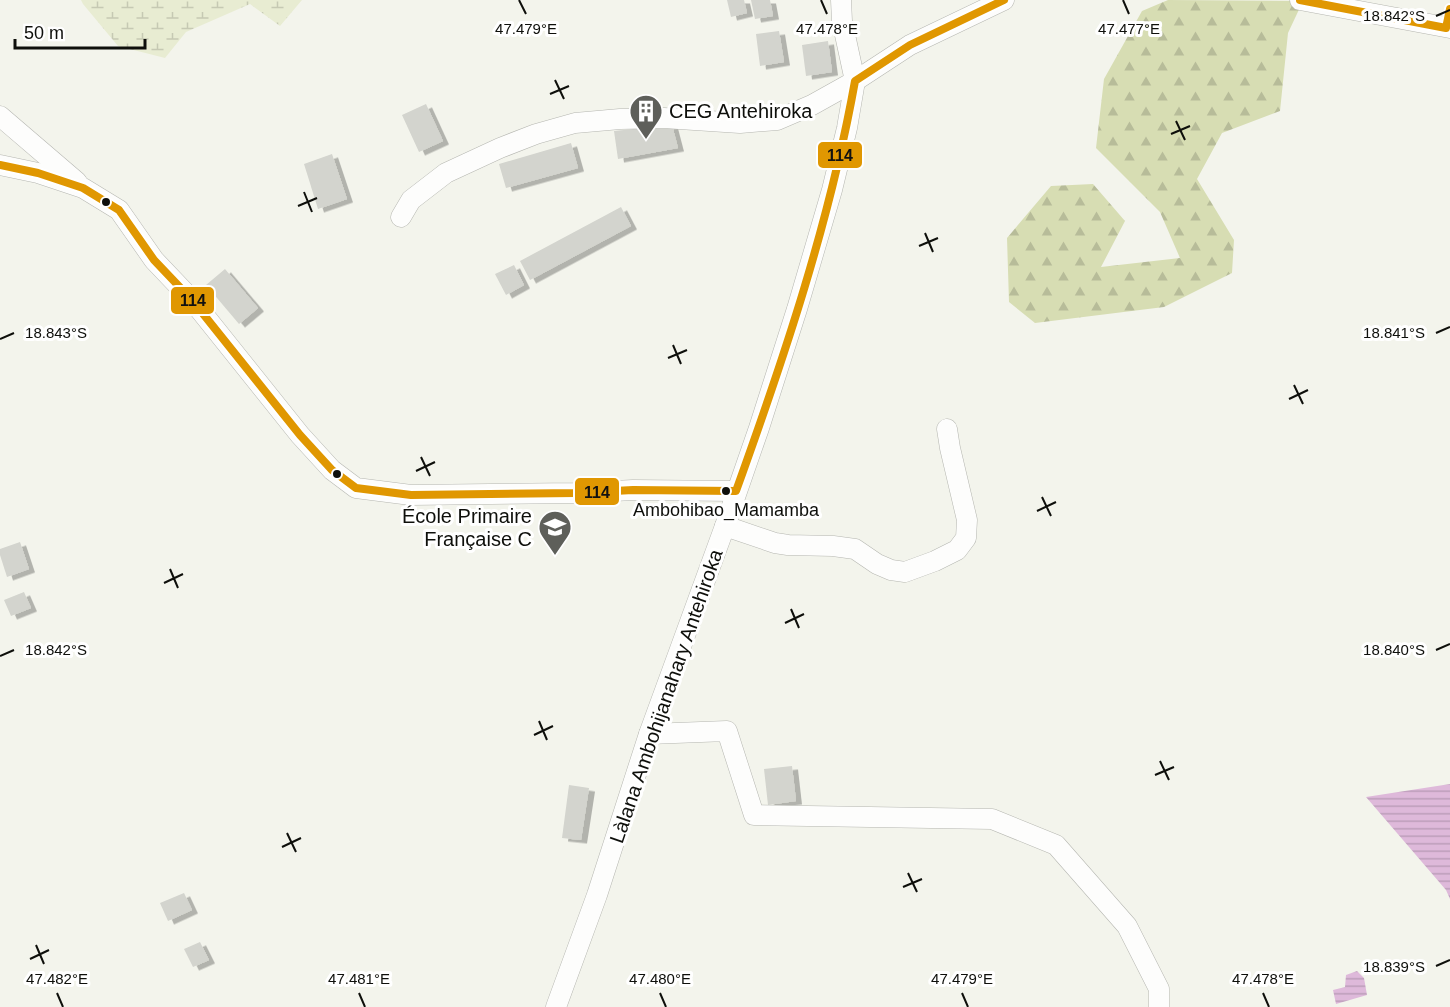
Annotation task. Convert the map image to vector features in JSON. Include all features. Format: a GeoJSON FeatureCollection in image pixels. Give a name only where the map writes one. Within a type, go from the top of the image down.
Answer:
{"type":"FeatureCollection","features":[{"type":"Feature","properties":{"kind":"street","name":"Làlana Ambohijanahary Antehiroka"},"geometry":{"type":"LineString","coordinates":[[556,1007],[759,428],[832,190],[847,128],[855,81],[842,21],[841,0]]}},
{"type":"Feature","properties":{"kind":"street"},"geometry":{"type":"LineString","coordinates":[[401,217],[411,200],[446,173],[536,134],[575,123],[664,118],[740,123],[777,120],[812,105],[855,81],[910,45],[1004,0]]}},
{"type":"Feature","properties":{"kind":"street"},"geometry":{"type":"LineString","coordinates":[[1300,0],[1449,22]]}},
{"type":"Feature","properties":{"kind":"street"},"geometry":{"type":"LineString","coordinates":[[0,116],[83,188],[119,210],[154,260],[192,300],[300,435],[332,470],[356,488],[411,495],[633,490],[736,491]]}},
{"type":"Feature","properties":{"kind":"street"},"geometry":{"type":"LineString","coordinates":[[0,165],[38,173],[83,188]]}},
{"type":"Feature","properties":{"kind":"street"},"geometry":{"type":"LineString","coordinates":[[725,526],[788,546],[833,546],[855,549],[877,564],[891,570],[904,572],[935,561],[957,550],[966,538],[967,520],[947,429]]}},
{"type":"Feature","properties":{"kind":"street"},"geometry":{"type":"LineString","coordinates":[[650,734],[727,731],[754,815],[993,819],[1056,845],[1127,926],[1159,989],[1159,1007]]}},
{"type":"Feature","properties":{"kind":"green space"},"geometry":{"type":"Polygon","coordinates":[[[81,0],[302,0],[280,26],[250,4],[186,32],[165,58],[118,46],[81,0]]]}},
{"type":"Feature","properties":{"kind":"green space"},"geometry":{"type":"Polygon","coordinates":[[[1168,0],[1303,1],[1288,33],[1280,111],[1222,133],[1197,179],[1234,240],[1232,273],[1164,307],[1035,323],[1009,302],[1007,238],[1051,186],[1093,184],[1125,221],[1101,267],[1180,258],[1160,212],[1096,148],[1104,79],[1142,11],[1168,0]]]}},
{"type":"Feature","properties":{"kind":"shaded area"},"geometry":{"type":"Polygon","coordinates":[[[1450,784],[1450,899],[1446,890],[1366,797],[1450,784]]]}},
{"type":"Feature","properties":{"kind":"shaded area"},"geometry":{"type":"Polygon","coordinates":[[[1357,971],[1364,978],[1367,995],[1336,1004],[1333,990],[1345,987],[1346,975],[1357,971]]]}},
{"type":"Feature","properties":{"kind":"building"},"geometry":{"type":"Polygon","coordinates":[[[727,0],[744,0],[747,13],[731,17],[727,0]]]}},
{"type":"Feature","properties":{"kind":"building"},"geometry":{"type":"Polygon","coordinates":[[[751,0],[770,0],[773,16],[755,19],[751,0]]]}},
{"type":"Feature","properties":{"kind":"building"},"geometry":{"type":"Polygon","coordinates":[[[779,31],[784,62],[760,66],[756,34],[779,31]]]}},
{"type":"Feature","properties":{"kind":"building"},"geometry":{"type":"Polygon","coordinates":[[[828,41],[832,72],[806,76],[802,45],[828,41]]]}},
{"type":"Feature","properties":{"kind":"building"},"geometry":{"type":"Polygon","coordinates":[[[426,104],[443,141],[419,152],[402,115],[426,104]]]}},
{"type":"Feature","properties":{"kind":"building","name":"CEG Antehiroka"},"geometry":{"type":"Polygon","coordinates":[[[672,125],[678,148],[618,159],[614,131],[672,125]]]}},
{"type":"Feature","properties":{"kind":"building"},"geometry":{"type":"Polygon","coordinates":[[[571,143],[578,168],[506,188],[499,164],[571,143]]]}},
{"type":"Feature","properties":{"kind":"building"},"geometry":{"type":"Polygon","coordinates":[[[332,154],[347,199],[318,209],[304,164],[332,154]]]}},
{"type":"Feature","properties":{"kind":"building"},"geometry":{"type":"Polygon","coordinates":[[[621,207],[631,226],[530,280],[520,261],[621,207]]]}},
{"type":"Feature","properties":{"kind":"building"},"geometry":{"type":"Polygon","coordinates":[[[514,265],[524,285],[506,295],[495,274],[514,265]]]}},
{"type":"Feature","properties":{"kind":"building"},"geometry":{"type":"Polygon","coordinates":[[[225,269],[258,308],[239,324],[206,285],[225,269]]]}},
{"type":"Feature","properties":{"kind":"building"},"geometry":{"type":"Polygon","coordinates":[[[20,542],[29,569],[7,577],[0,549],[20,542]]]}},
{"type":"Feature","properties":{"kind":"building"},"geometry":{"type":"Polygon","coordinates":[[[24,592],[31,608],[11,616],[4,600],[24,592]]]}},
{"type":"Feature","properties":{"kind":"building"},"geometry":{"type":"Polygon","coordinates":[[[792,766],[796,801],[768,805],[764,769],[792,766]]]}},
{"type":"Feature","properties":{"kind":"building"},"geometry":{"type":"Polygon","coordinates":[[[569,785],[589,788],[581,840],[562,838],[569,785]]]}},
{"type":"Feature","properties":{"kind":"building"},"geometry":{"type":"Polygon","coordinates":[[[184,893],[192,910],[168,921],[160,903],[184,893]]]}},
{"type":"Feature","properties":{"kind":"building"},"geometry":{"type":"Polygon","coordinates":[[[200,942],[209,960],[193,967],[184,949],[200,942]]]}},
{"type":"Feature","properties":{"kind":"transit line","name":"114"},"geometry":{"type":"LineString","coordinates":[[0,165],[38,173],[83,188],[119,210],[154,260],[192,300],[300,435],[332,470],[356,488],[411,495],[633,490],[736,491],[804,289],[833,185],[855,81],[910,45],[1004,0]]}},
{"type":"Feature","properties":{"kind":"transit line","name":"114"},"geometry":{"type":"LineString","coordinates":[[1300,0],[1446,28],[1450,9]]}},
{"type":"Feature","properties":{"kind":"place","name":"CEG Antehiroka"},"geometry":{"type":"Point","coordinates":[646,140]}},
{"type":"Feature","properties":{"kind":"place","name":"Ambohibao_Mamamba"},"geometry":{"type":"Point","coordinates":[726,491]}},
{"type":"Feature","properties":{"kind":"place","name":"École Primaire Française C"},"geometry":{"type":"Point","coordinates":[555,556]}}]}
